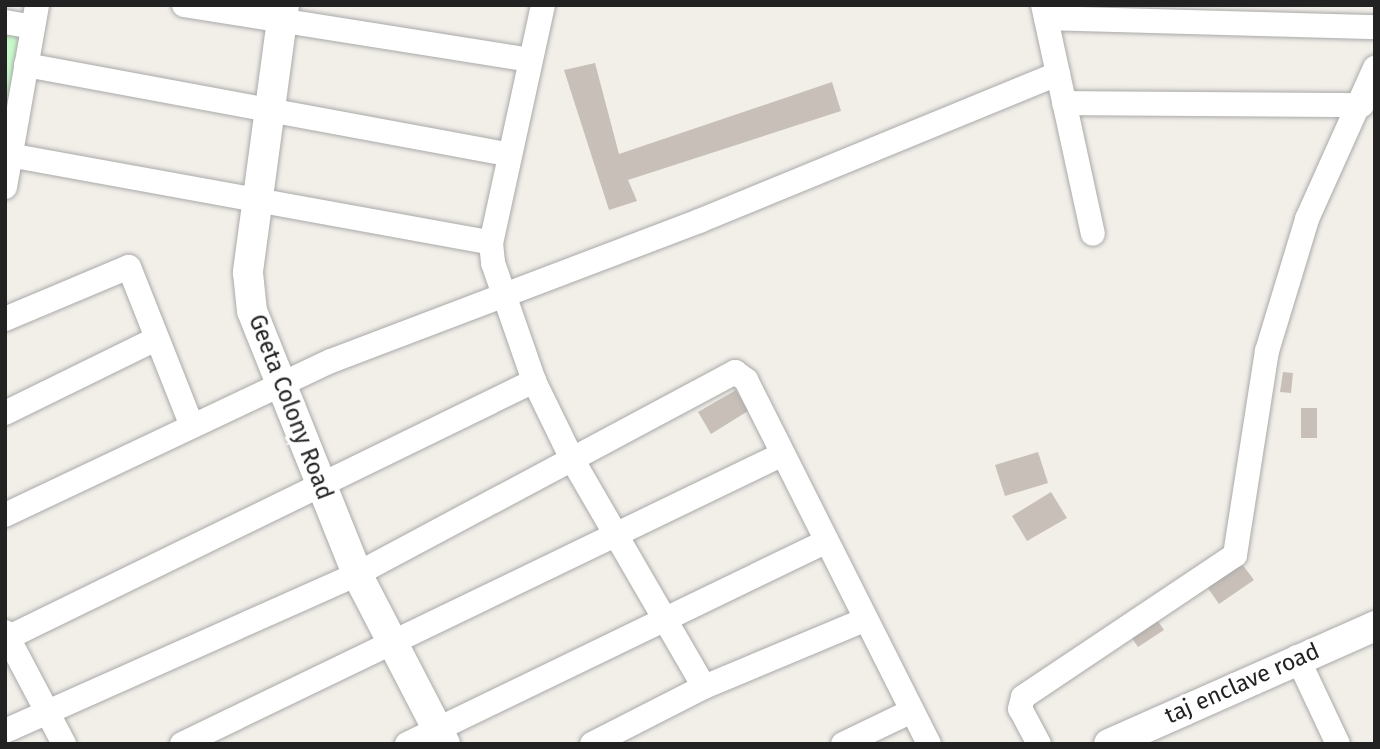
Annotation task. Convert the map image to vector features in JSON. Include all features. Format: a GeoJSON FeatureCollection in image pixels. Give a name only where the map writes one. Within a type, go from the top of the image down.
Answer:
{"type":"FeatureCollection","features":[{"type":"Feature","properties":{"kind":"street"},"geometry":{"type":"LineString","coordinates":[[184,5],[282,15],[531,60]]}},
{"type":"Feature","properties":{"kind":"street"},"geometry":{"type":"LineString","coordinates":[[543,5],[491,243],[501,293],[534,381],[572,459],[669,619],[704,687]]}},
{"type":"Feature","properties":{"kind":"street"},"geometry":{"type":"LineString","coordinates":[[1093,233],[1045,12],[1375,27]]}},
{"type":"Feature","properties":{"kind":"street","name":"Geeta Colony Road"},"geometry":{"type":"LineString","coordinates":[[282,15],[267,110],[248,273],[252,311],[278,387],[357,574],[395,640],[442,737]]}},
{"type":"Feature","properties":{"kind":"street"},"geometry":{"type":"LineString","coordinates":[[5,22],[35,16],[5,187]]}},
{"type":"Feature","properties":{"kind":"street"},"geometry":{"type":"LineString","coordinates":[[26,65],[510,155]]}},
{"type":"Feature","properties":{"kind":"street"},"geometry":{"type":"LineString","coordinates":[[1039,744],[1020,709],[1023,697],[1235,555],[1267,351],[1307,219],[1362,105],[1375,68]]}},
{"type":"Feature","properties":{"kind":"street"},"geometry":{"type":"LineString","coordinates":[[5,516],[278,387],[501,293],[699,221],[1058,74]]}},
{"type":"Feature","properties":{"kind":"street"},"geometry":{"type":"LineString","coordinates":[[1064,103],[1362,105]]}},
{"type":"Feature","properties":{"kind":"street"},"geometry":{"type":"LineString","coordinates":[[9,155],[491,243]]}},
{"type":"Feature","properties":{"kind":"street"},"geometry":{"type":"LineString","coordinates":[[5,319],[129,267],[192,426]]}},
{"type":"Feature","properties":{"kind":"street"},"geometry":{"type":"LineString","coordinates":[[5,413],[156,339]]}},
{"type":"Feature","properties":{"kind":"street"},"geometry":{"type":"LineString","coordinates":[[5,732],[357,574],[734,372],[746,380],[781,456],[929,744]]}},
{"type":"Feature","properties":{"kind":"street"},"geometry":{"type":"LineString","coordinates":[[64,744],[6,636],[534,381]]}},
{"type":"Feature","properties":{"kind":"street"},"geometry":{"type":"LineString","coordinates":[[182,744],[781,456]]}},
{"type":"Feature","properties":{"kind":"street"},"geometry":{"type":"LineString","coordinates":[[407,744],[442,737],[826,541]]}},
{"type":"Feature","properties":{"kind":"street"},"geometry":{"type":"LineString","coordinates":[[592,744],[704,687],[864,620]]}},
{"type":"Feature","properties":{"kind":"street","name":"taj enclave road"},"geometry":{"type":"LineString","coordinates":[[1109,744],[1297,657],[1375,626]]}},
{"type":"Feature","properties":{"kind":"street"},"geometry":{"type":"LineString","coordinates":[[1297,657],[1338,744]]}},
{"type":"Feature","properties":{"kind":"street"},"geometry":{"type":"LineString","coordinates":[[843,744],[912,711]]}},
{"type":"Feature","properties":{"kind":"green space"},"geometry":{"type":"Polygon","coordinates":[[[5,31],[25,34],[5,142],[5,31]]]}},
{"type":"Feature","properties":{"kind":"building"},"geometry":{"type":"Polygon","coordinates":[[[595,63],[619,154],[832,82],[841,111],[628,180],[637,201],[609,210],[564,70],[595,63]]]}},
{"type":"Feature","properties":{"kind":"building"},"geometry":{"type":"Polygon","coordinates":[[[1283,372],[1293,373],[1291,393],[1280,392],[1283,372]]]}},
{"type":"Feature","properties":{"kind":"building"},"geometry":{"type":"Polygon","coordinates":[[[736,390],[748,411],[711,434],[698,412],[736,390]]]}},
{"type":"Feature","properties":{"kind":"building"},"geometry":{"type":"Polygon","coordinates":[[[1301,408],[1317,408],[1317,438],[1301,438],[1301,408]]]}},
{"type":"Feature","properties":{"kind":"building"},"geometry":{"type":"Polygon","coordinates":[[[1038,452],[1048,483],[1005,496],[995,465],[1038,452]]]}},
{"type":"Feature","properties":{"kind":"building"},"geometry":{"type":"Polygon","coordinates":[[[1051,492],[1067,518],[1027,541],[1012,516],[1051,492]]]}},
{"type":"Feature","properties":{"kind":"building"},"geometry":{"type":"Polygon","coordinates":[[[1239,560],[1254,580],[1219,604],[1205,584],[1239,560]]]}},
{"type":"Feature","properties":{"kind":"building"},"geometry":{"type":"Polygon","coordinates":[[[1153,614],[1164,630],[1138,647],[1127,631],[1153,614]]]}}]}
